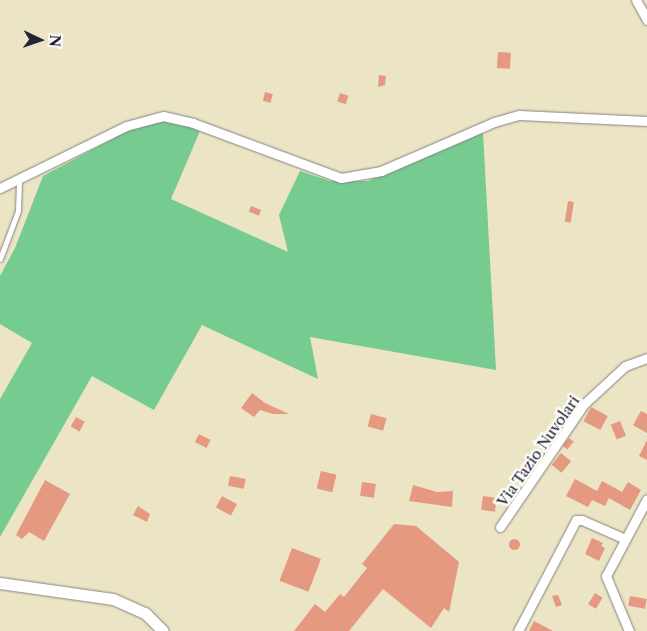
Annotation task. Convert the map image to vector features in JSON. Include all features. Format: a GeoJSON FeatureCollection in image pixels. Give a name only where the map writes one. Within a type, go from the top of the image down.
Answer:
{"type":"FeatureCollection","features":[{"type":"Feature","properties":{"kind":"main road"},"geometry":{"type":"LineString","coordinates":[[0,583],[118,601],[145,613],[163,631]]}},
{"type":"Feature","properties":{"kind":"street"},"geometry":{"type":"LineString","coordinates":[[636,0],[647,20]]}},
{"type":"Feature","properties":{"kind":"street"},"geometry":{"type":"LineString","coordinates":[[0,188],[126,126],[163,116],[193,123],[341,178],[381,171],[494,122],[519,115],[647,121]]}},
{"type":"Feature","properties":{"kind":"street","name":"Via Tazio Nuvolari"},"geometry":{"type":"LineString","coordinates":[[500,527],[584,404],[625,366],[647,358]]}},
{"type":"Feature","properties":{"kind":"street"},"geometry":{"type":"LineString","coordinates":[[629,631],[606,576],[647,500]]}},
{"type":"Feature","properties":{"kind":"street"},"geometry":{"type":"LineString","coordinates":[[518,631],[572,525],[582,520],[625,539]]}},
{"type":"Feature","properties":{"kind":"lane"},"geometry":{"type":"LineString","coordinates":[[0,259],[18,211],[19,180]]}},
{"type":"Feature","properties":{"kind":"green space"},"geometry":{"type":"Polygon","coordinates":[[[154,121],[179,123],[200,131],[171,199],[288,252],[279,215],[300,171],[330,181],[368,181],[483,133],[496,370],[310,337],[318,379],[202,325],[154,410],[92,376],[0,537],[0,399],[32,343],[0,324],[0,276],[15,248],[43,176],[137,126],[154,121]]]}},
{"type":"Feature","properties":{"kind":"building"},"geometry":{"type":"Polygon","coordinates":[[[498,52],[511,53],[510,69],[497,68],[498,52]]]}},
{"type":"Feature","properties":{"kind":"building"},"geometry":{"type":"Polygon","coordinates":[[[379,75],[386,76],[385,85],[378,87],[379,75]]]}},
{"type":"Feature","properties":{"kind":"building"},"geometry":{"type":"Polygon","coordinates":[[[265,92],[273,94],[271,103],[263,101],[265,92]]]}},
{"type":"Feature","properties":{"kind":"building"},"geometry":{"type":"Polygon","coordinates":[[[340,93],[349,96],[346,104],[337,102],[340,93]]]}},
{"type":"Feature","properties":{"kind":"building"},"geometry":{"type":"Polygon","coordinates":[[[568,201],[574,202],[571,223],[565,222],[568,201]]]}},
{"type":"Feature","properties":{"kind":"building"},"geometry":{"type":"Polygon","coordinates":[[[251,206],[261,210],[259,216],[249,212],[251,206]]]}},
{"type":"Feature","properties":{"kind":"building"},"geometry":{"type":"Polygon","coordinates":[[[252,393],[265,403],[289,414],[273,414],[260,410],[254,417],[241,408],[252,393]]]}},
{"type":"Feature","properties":{"kind":"building"},"geometry":{"type":"Polygon","coordinates":[[[591,407],[608,416],[600,430],[583,421],[591,407]]]}},
{"type":"Feature","properties":{"kind":"building"},"geometry":{"type":"Polygon","coordinates":[[[641,411],[647,414],[647,433],[633,425],[641,411]]]}},
{"type":"Feature","properties":{"kind":"building"},"geometry":{"type":"Polygon","coordinates":[[[371,414],[386,418],[383,431],[368,427],[371,414]]]}},
{"type":"Feature","properties":{"kind":"building"},"geometry":{"type":"Polygon","coordinates":[[[76,417],[85,422],[79,431],[71,427],[76,417]]]}},
{"type":"Feature","properties":{"kind":"building"},"geometry":{"type":"Polygon","coordinates":[[[620,421],[626,436],[617,440],[611,425],[620,421]]]}},
{"type":"Feature","properties":{"kind":"building"},"geometry":{"type":"Polygon","coordinates":[[[199,434],[211,440],[206,448],[195,442],[199,434]]]}},
{"type":"Feature","properties":{"kind":"building"},"geometry":{"type":"Polygon","coordinates":[[[569,438],[574,442],[567,450],[563,446],[569,438]]]}},
{"type":"Feature","properties":{"kind":"building"},"geometry":{"type":"Polygon","coordinates":[[[647,440],[647,460],[639,456],[647,440]]]}},
{"type":"Feature","properties":{"kind":"building"},"geometry":{"type":"Polygon","coordinates":[[[561,453],[571,461],[562,473],[552,465],[561,453]]]}},
{"type":"Feature","properties":{"kind":"building"},"geometry":{"type":"Polygon","coordinates":[[[321,471],[337,475],[332,492],[317,488],[321,471]]]}},
{"type":"Feature","properties":{"kind":"building"},"geometry":{"type":"Polygon","coordinates":[[[230,476],[246,479],[244,489],[228,486],[230,476]]]}},
{"type":"Feature","properties":{"kind":"building"},"geometry":{"type":"Polygon","coordinates":[[[575,479],[597,491],[602,481],[622,492],[628,482],[641,490],[630,510],[609,498],[605,506],[592,500],[588,507],[566,496],[575,479]]]}},
{"type":"Feature","properties":{"kind":"building"},"geometry":{"type":"Polygon","coordinates":[[[45,480],[70,494],[44,541],[29,532],[22,539],[16,535],[45,480]]]}},
{"type":"Feature","properties":{"kind":"building"},"geometry":{"type":"Polygon","coordinates":[[[362,482],[376,484],[374,498],[360,496],[362,482]]]}},
{"type":"Feature","properties":{"kind":"building"},"geometry":{"type":"Polygon","coordinates":[[[413,485],[437,492],[453,491],[452,507],[409,501],[413,485]]]}},
{"type":"Feature","properties":{"kind":"building"},"geometry":{"type":"Polygon","coordinates":[[[222,496],[237,504],[231,515],[216,507],[222,496]]]}},
{"type":"Feature","properties":{"kind":"building"},"geometry":{"type":"Polygon","coordinates":[[[483,496],[497,498],[495,512],[481,510],[483,496]]]}},
{"type":"Feature","properties":{"kind":"building"},"geometry":{"type":"Polygon","coordinates":[[[138,506],[150,514],[147,522],[133,515],[138,506]]]}},
{"type":"Feature","properties":{"kind":"building"},"geometry":{"type":"Polygon","coordinates":[[[394,524],[416,526],[459,562],[449,612],[444,608],[431,628],[383,589],[349,631],[294,631],[315,604],[325,612],[340,594],[344,597],[367,568],[362,564],[394,524]]]}},
{"type":"Feature","properties":{"kind":"building"},"geometry":{"type":"Polygon","coordinates":[[[592,538],[603,543],[601,546],[605,548],[599,561],[585,554],[592,538]]]}},
{"type":"Feature","properties":{"kind":"building"},"geometry":{"type":"Polygon","coordinates":[[[512,539],[516,539],[519,544],[518,548],[512,549],[509,546],[509,542],[512,539]]]}},
{"type":"Feature","properties":{"kind":"building"},"geometry":{"type":"Polygon","coordinates":[[[292,548],[321,559],[308,592],[279,581],[292,548]]]}},
{"type":"Feature","properties":{"kind":"building"},"geometry":{"type":"Polygon","coordinates":[[[595,593],[603,598],[596,609],[588,604],[595,593]]]}},
{"type":"Feature","properties":{"kind":"building"},"geometry":{"type":"Polygon","coordinates":[[[558,595],[562,605],[556,607],[552,596],[558,595]]]}},
{"type":"Feature","properties":{"kind":"building"},"geometry":{"type":"Polygon","coordinates":[[[630,596],[647,599],[645,609],[628,606],[630,596]]]}},
{"type":"Feature","properties":{"kind":"building"},"geometry":{"type":"Polygon","coordinates":[[[534,621],[553,631],[529,631],[534,621]]]}}]}
